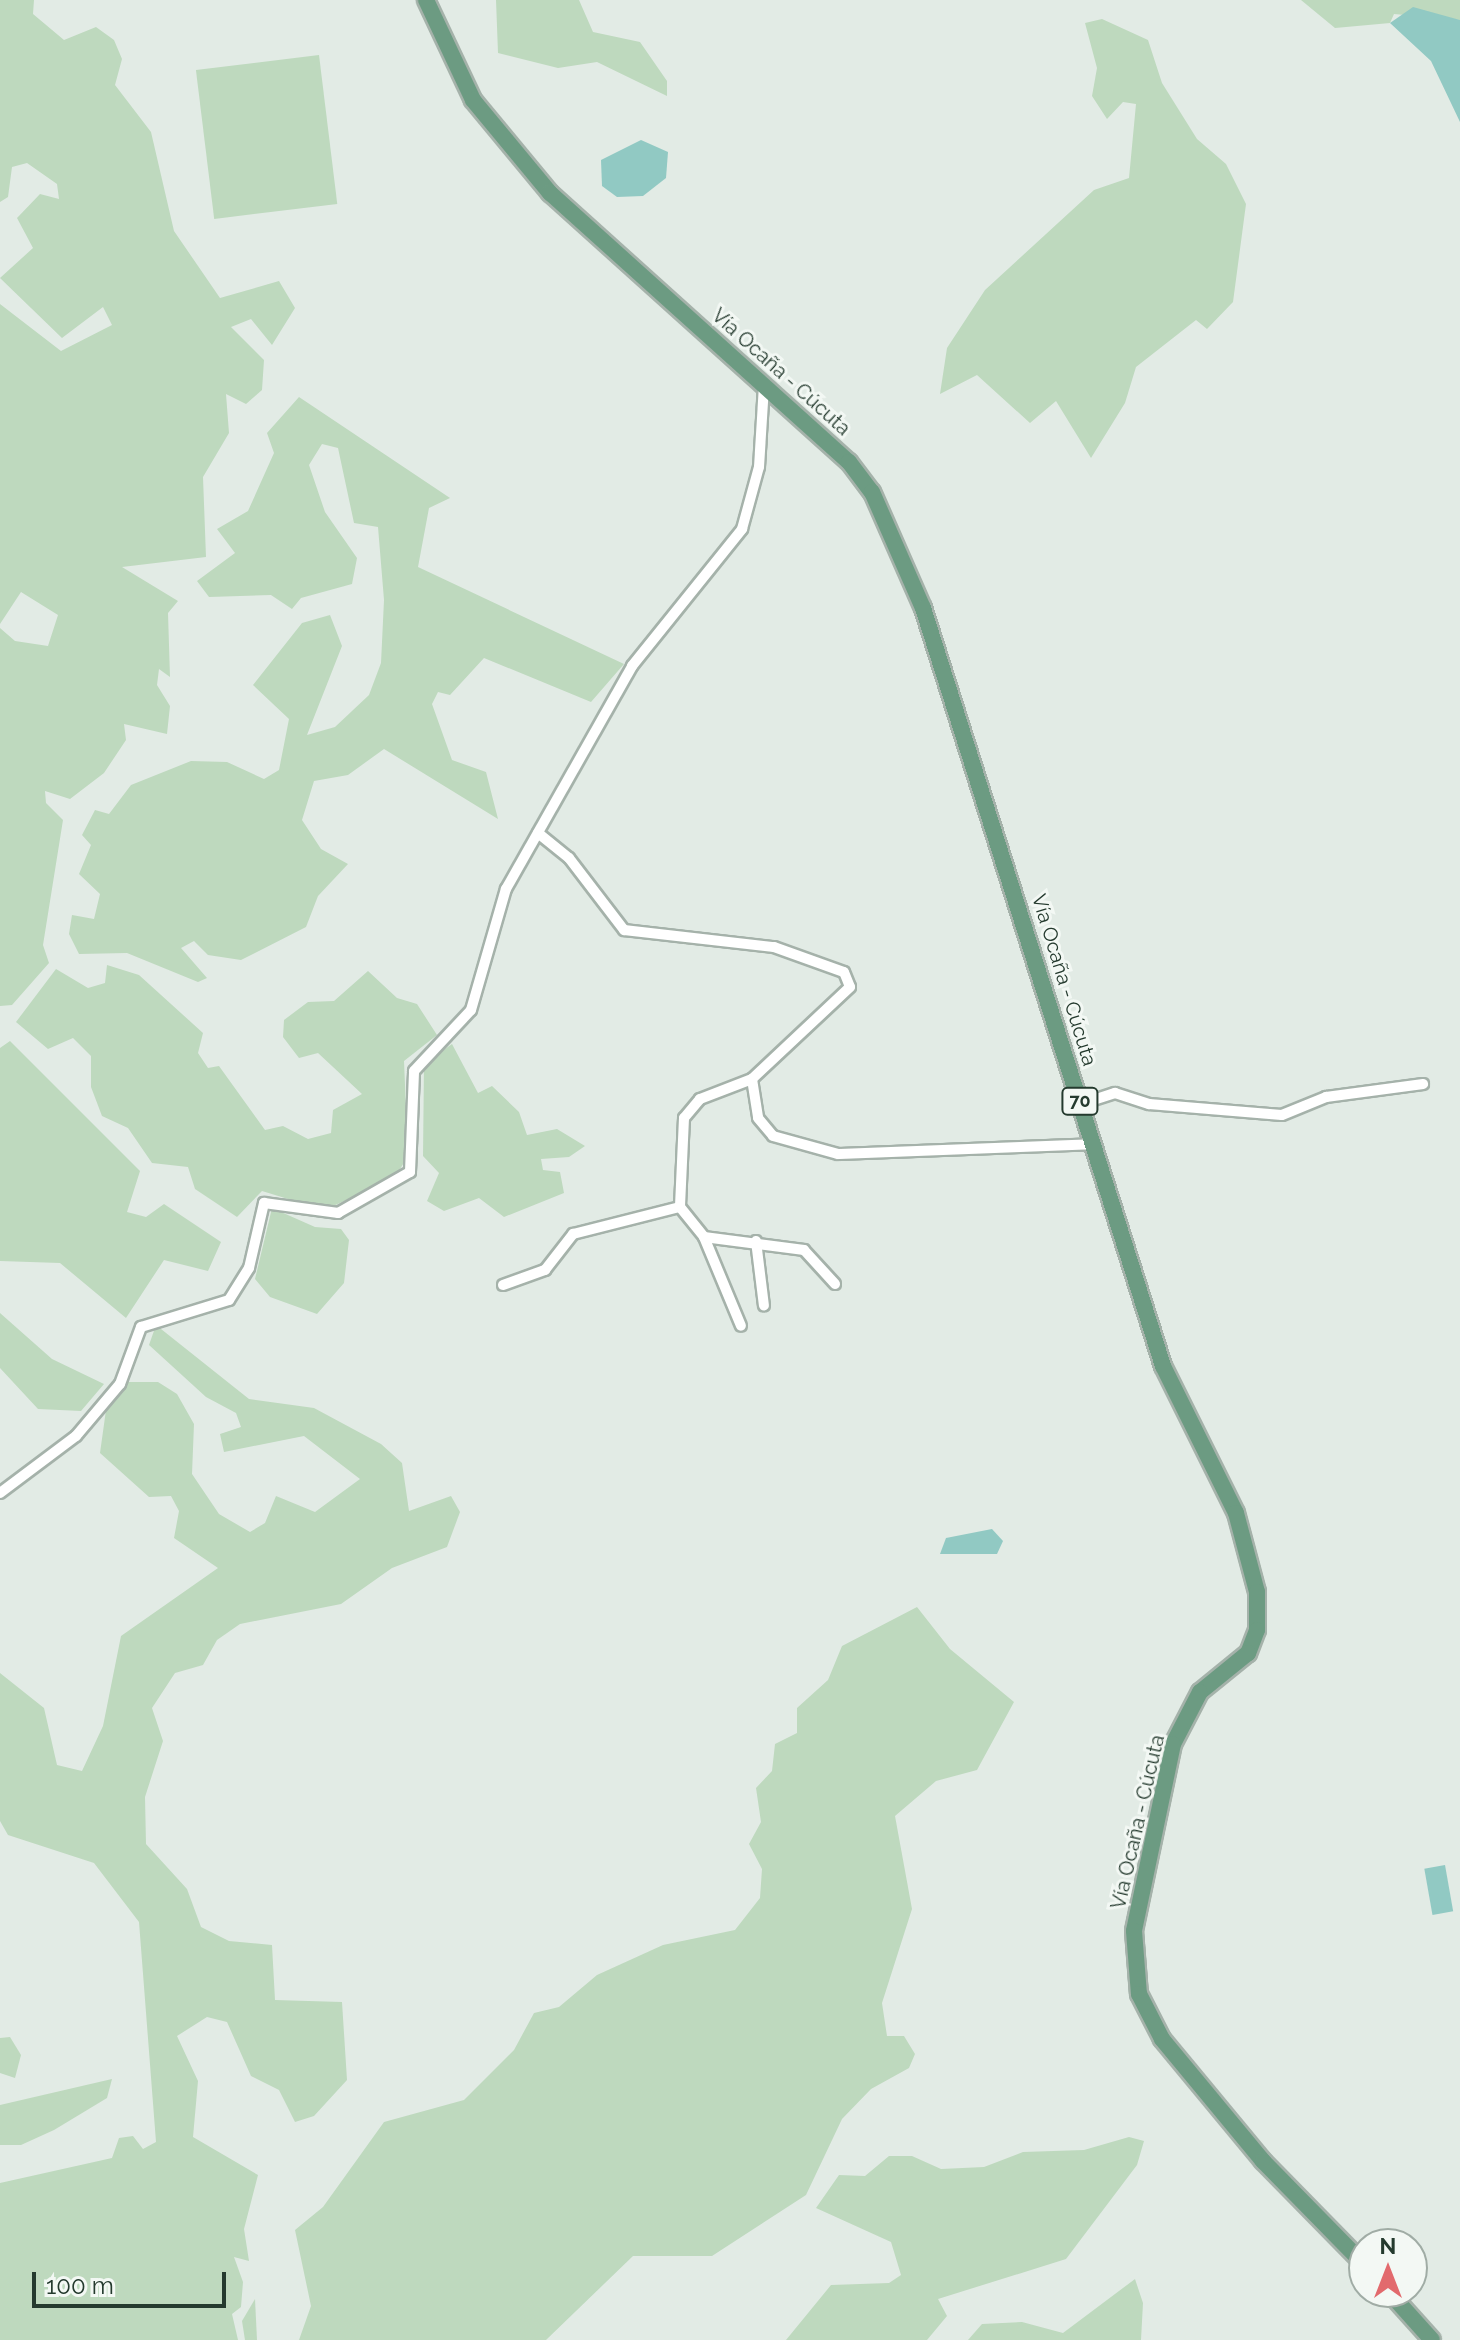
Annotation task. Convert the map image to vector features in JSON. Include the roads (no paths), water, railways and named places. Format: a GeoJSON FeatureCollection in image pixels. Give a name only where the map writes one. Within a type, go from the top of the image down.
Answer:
{"type":"FeatureCollection","features":[{"type":"Feature","properties":{"kind":"main road","name":"Vía Ocaña - Cúcuta"},"geometry":{"type":"LineString","coordinates":[[426,0],[466,87],[504,143],[550,193],[763,379],[849,462],[897,546],[1081,1104],[1163,1366],[1236,1513],[1257,1592],[1257,1630],[1248,1653],[1200,1692],[1173,1744],[1134,1931],[1139,1994],[1162,2039],[1263,2161],[1348,2248]]}},
{"type":"Feature","properties":{"kind":"main road"},"geometry":{"type":"LineString","coordinates":[[1403,2308],[1432,2340]]}},
{"type":"Feature","properties":{"kind":"street"},"geometry":{"type":"LineString","coordinates":[[0,1493],[76,1436],[120,1384],[141,1327],[229,1300],[249,1268],[264,1203],[338,1213],[410,1172],[414,1071],[471,1010],[506,889],[632,666],[742,529],[759,467],[763,379]]}},
{"type":"Feature","properties":{"kind":"street"},"geometry":{"type":"LineString","coordinates":[[538,833],[569,858],[624,930],[774,947],[844,972],[850,987],[752,1079],[700,1099],[684,1118],[680,1207],[704,1237],[741,1326]]}},
{"type":"Feature","properties":{"kind":"street"},"geometry":{"type":"LineString","coordinates":[[752,1079],[764,1129],[817,1152],[1093,1144]]}},
{"type":"Feature","properties":{"kind":"street"},"geometry":{"type":"LineString","coordinates":[[1081,1104],[1115,1093],[1149,1104],[1282,1115],[1326,1097],[1423,1084]]}},
{"type":"Feature","properties":{"kind":"street"},"geometry":{"type":"LineString","coordinates":[[503,1285],[539,1275],[573,1234],[680,1207]]}},
{"type":"Feature","properties":{"kind":"street"},"geometry":{"type":"LineString","coordinates":[[704,1237],[756,1241],[804,1250],[835,1284]]}},
{"type":"Feature","properties":{"kind":"street"},"geometry":{"type":"LineString","coordinates":[[756,1241],[764,1306]]}},
{"type":"Feature","properties":{"kind":"water"},"geometry":{"type":"Polygon","coordinates":[[[1413,7],[1460,20],[1460,122],[1431,61],[1390,23],[1413,7]]]}},
{"type":"Feature","properties":{"kind":"water"},"geometry":{"type":"Polygon","coordinates":[[[641,140],[668,152],[666,178],[643,196],[617,197],[602,186],[601,160],[641,140]]]}},
{"type":"Feature","properties":{"kind":"water"},"geometry":{"type":"Polygon","coordinates":[[[992,1529],[1003,1541],[997,1554],[940,1554],[946,1538],[992,1529]]]}},
{"type":"Feature","properties":{"kind":"water"},"geometry":{"type":"Polygon","coordinates":[[[1445,1865],[1453,1911],[1432,1915],[1424,1869],[1445,1865]]]}}]}
